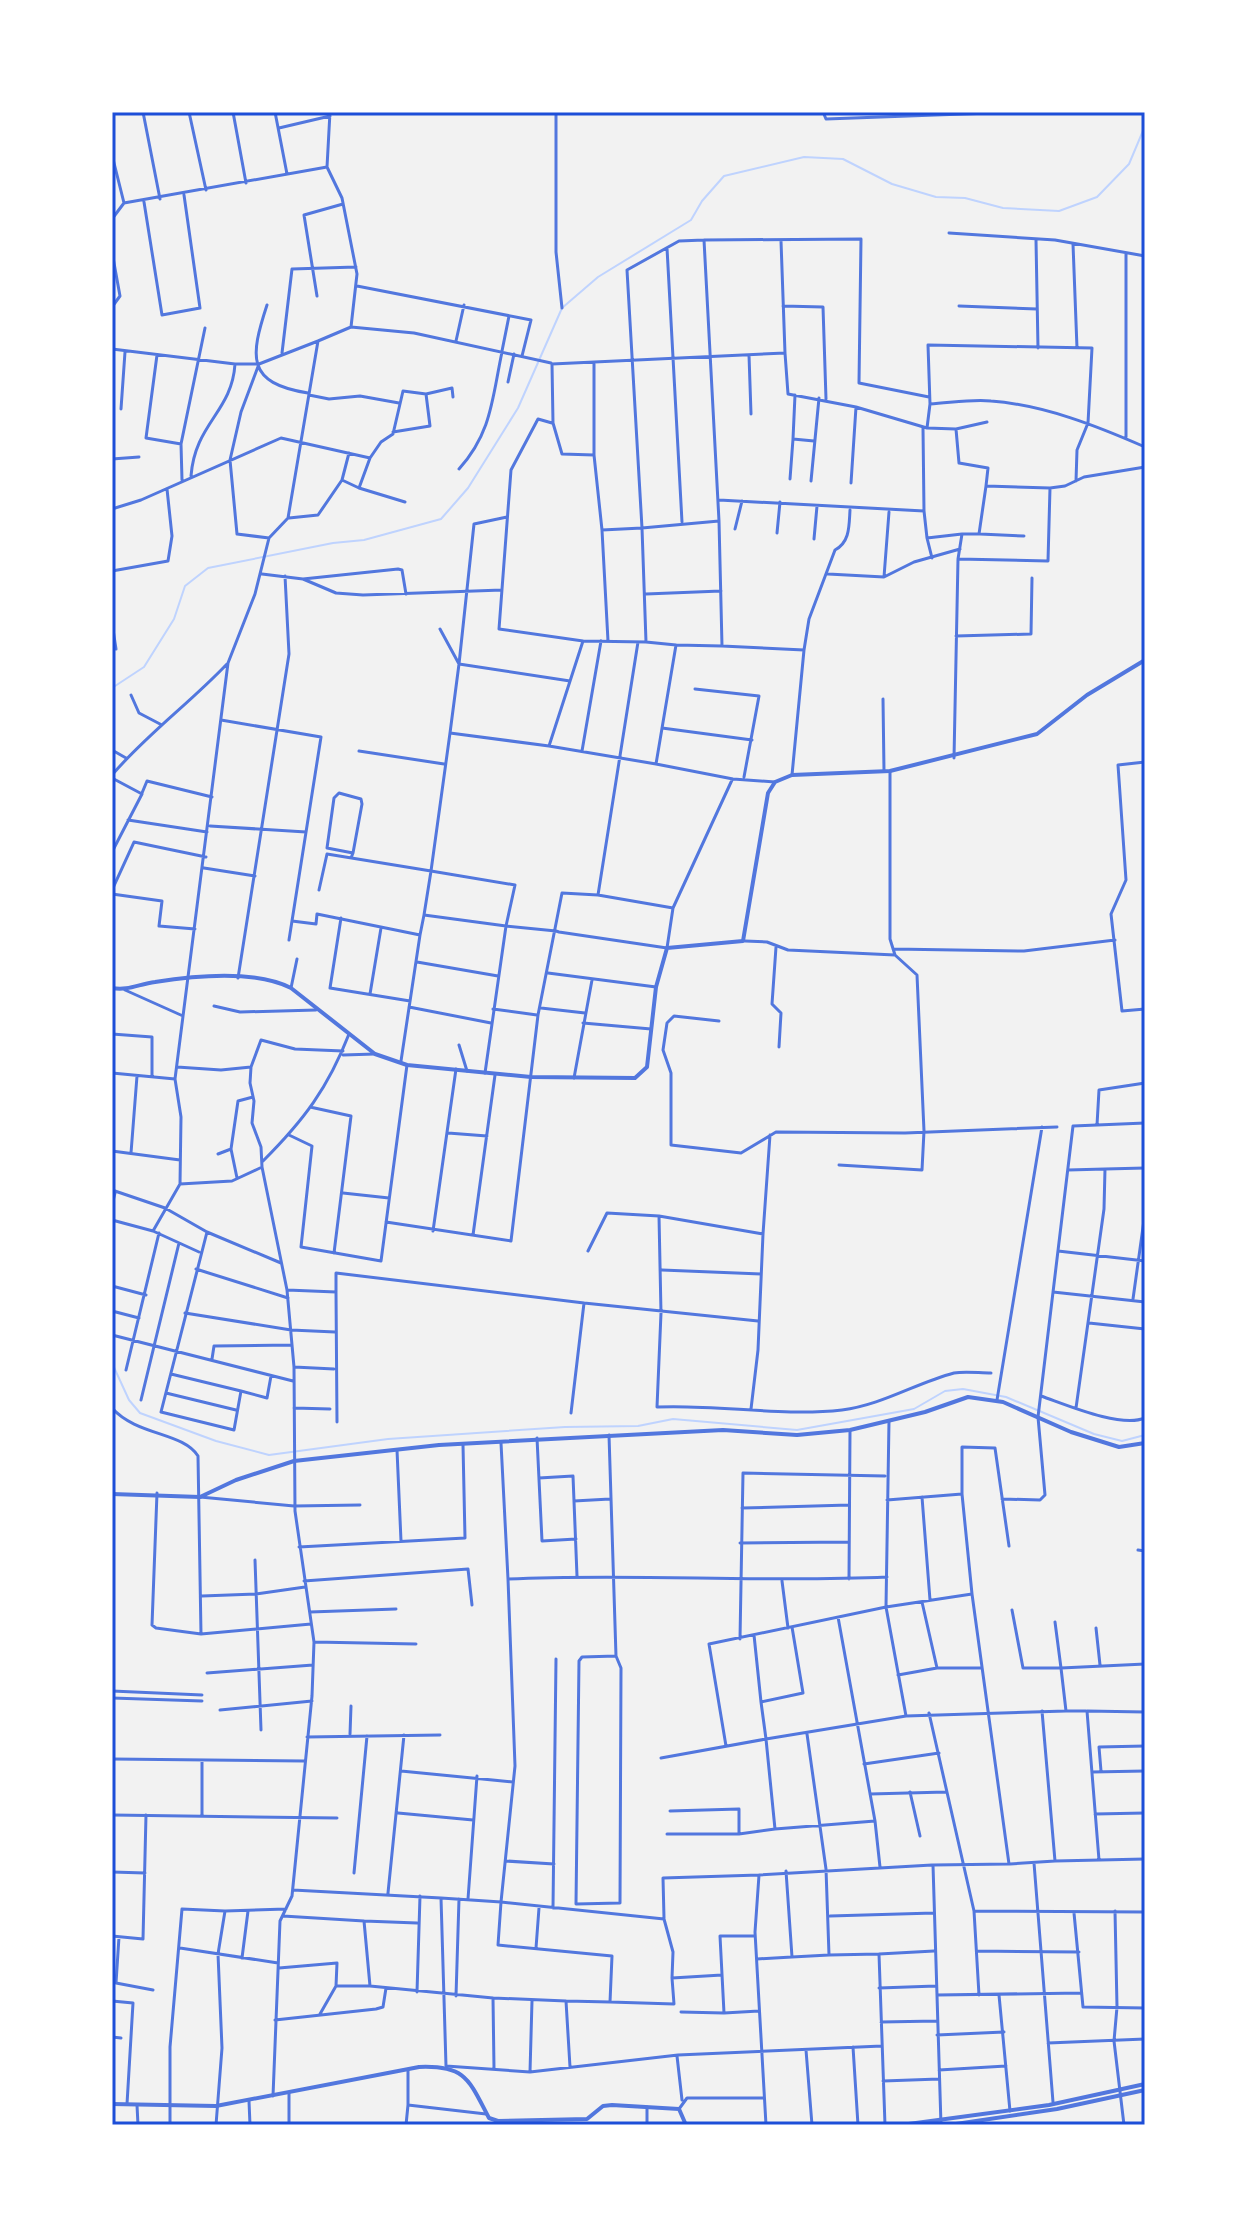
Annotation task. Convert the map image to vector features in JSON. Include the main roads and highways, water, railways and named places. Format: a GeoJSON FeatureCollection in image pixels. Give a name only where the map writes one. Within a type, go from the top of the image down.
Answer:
{"type":"FeatureCollection","features":[{"type":"Feature","properties":{"kind":"waterway"},"geometry":{"type":"LineString","coordinates":[[112,688],[144,667],[174,619],[185,586],[208,568],[333,543],[364,540],[441,519],[468,488],[518,408],[562,308],[598,277],[691,220],[702,201],[724,176],[804,157],[843,159],[892,184],[936,197],[965,198],[1003,208],[1059,211],[1097,197],[1129,164],[1145,126]]}},
{"type":"Feature","properties":{"kind":"waterway"},"geometry":{"type":"LineString","coordinates":[[112,1363],[129,1400],[140,1413],[216,1441],[269,1455],[388,1439],[565,1427],[638,1426],[673,1419],[797,1430],[914,1409],[945,1391],[963,1389],[1006,1397],[1094,1434],[1122,1441],[1145,1435]]}}]}
